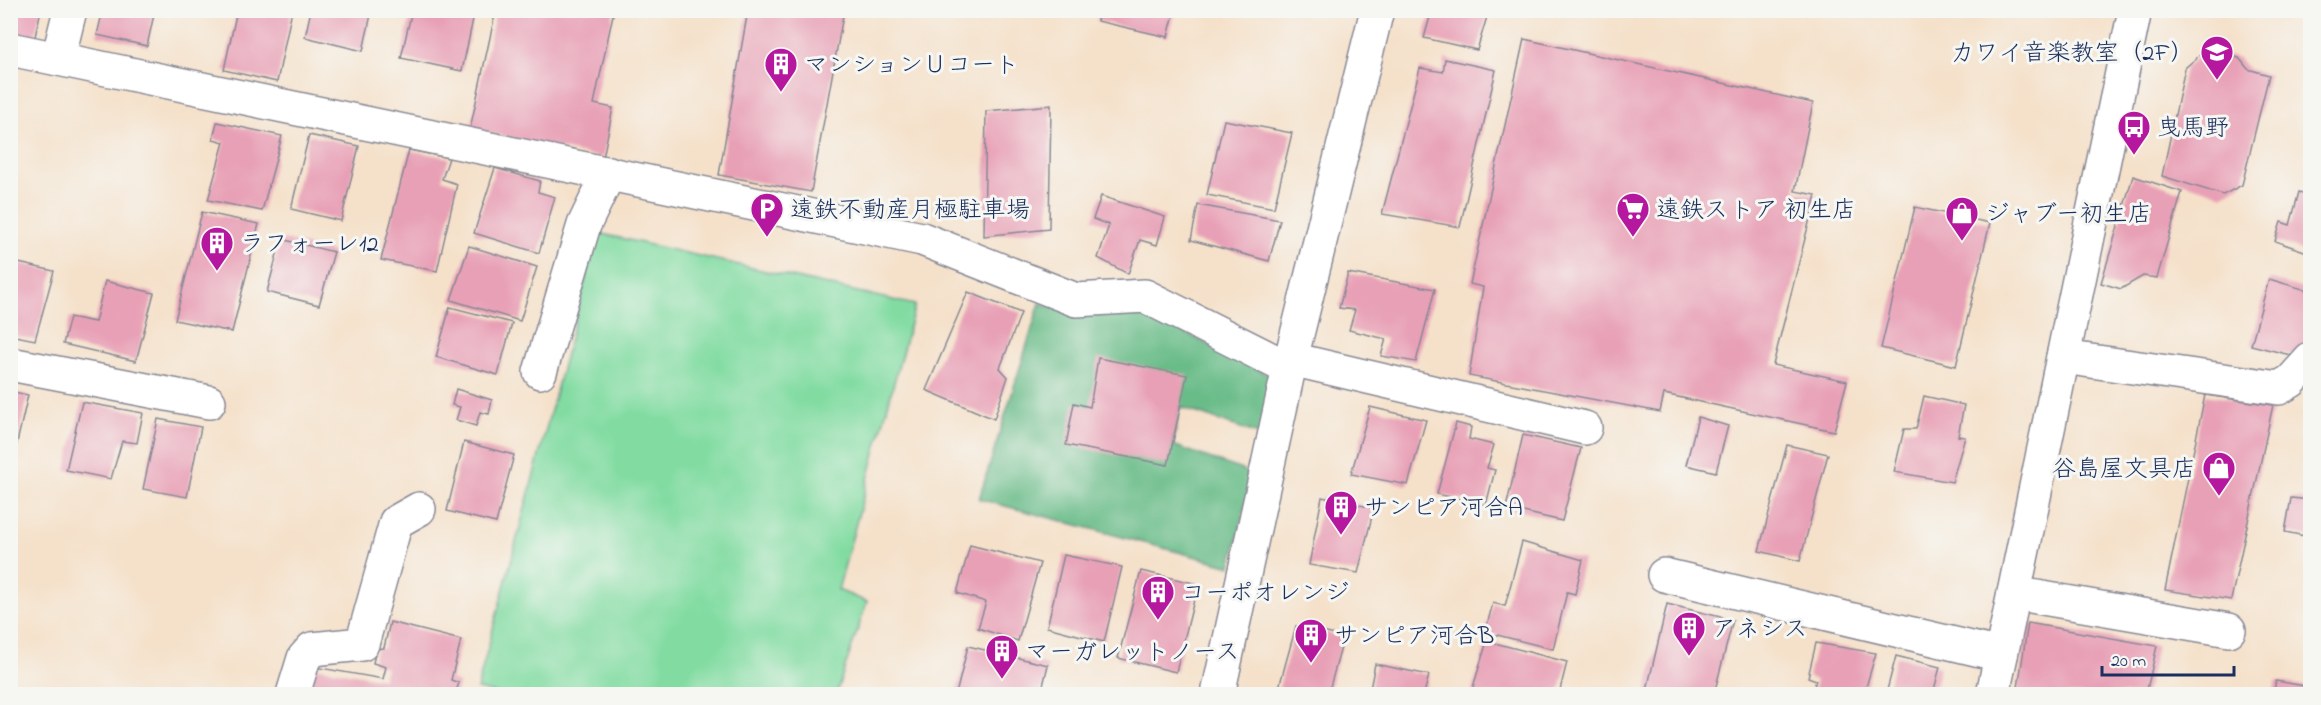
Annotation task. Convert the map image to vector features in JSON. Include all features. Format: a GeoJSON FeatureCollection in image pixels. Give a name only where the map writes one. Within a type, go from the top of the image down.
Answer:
{"type":"FeatureCollection","features":[{"type":"Feature","properties":{"kind":"street"},"geometry":{"type":"LineString","coordinates":[[58,59],[70,10]]}},
{"type":"Feature","properties":{"kind":"street"},"geometry":{"type":"LineString","coordinates":[[1218,694],[1289,364],[1377,10]]}},
{"type":"Feature","properties":{"kind":"street"},"geometry":{"type":"LineString","coordinates":[[1993,694],[2135,10]]}},
{"type":"Feature","properties":{"kind":"street"},"geometry":{"type":"LineString","coordinates":[[10,49],[922,239],[1076,300],[1145,296],[1289,364],[1585,428]]}},
{"type":"Feature","properties":{"kind":"street"},"geometry":{"type":"LineString","coordinates":[[540,372],[584,225],[609,173]]}},
{"type":"Feature","properties":{"kind":"street"},"geometry":{"type":"LineString","coordinates":[[2063,357],[2278,388],[2291,381],[2310,360]]}},
{"type":"Feature","properties":{"kind":"street"},"geometry":{"type":"LineString","coordinates":[[10,364],[209,402]]}},
{"type":"Feature","properties":{"kind":"street"},"geometry":{"type":"LineString","coordinates":[[293,694],[304,657],[312,649],[362,644],[396,522],[420,509]]}},
{"type":"Feature","properties":{"kind":"street"},"geometry":{"type":"LineString","coordinates":[[1664,575],[2001,655]]}},
{"type":"Feature","properties":{"kind":"street"},"geometry":{"type":"LineString","coordinates":[[2014,593],[2229,630]]}},
{"type":"Feature","properties":{"kind":"green space"},"geometry":{"type":"Polygon","coordinates":[[[598,233],[915,305],[838,590],[867,602],[836,694],[500,694],[477,689],[598,233]]]}},
{"type":"Feature","properties":{"kind":"green space"},"geometry":{"type":"Polygon","coordinates":[[[1040,303],[1080,316],[1141,310],[1272,377],[1261,435],[1180,407],[1173,445],[1253,474],[1231,566],[979,499],[1040,303]]]}},
{"type":"Feature","properties":{"kind":"building"},"geometry":{"type":"Polygon","coordinates":[[[10,10],[41,10],[34,41],[10,36],[10,10]]]}},
{"type":"Feature","properties":{"kind":"building"},"geometry":{"type":"Polygon","coordinates":[[[103,10],[155,10],[147,46],[97,35],[103,10]]]}},
{"type":"Feature","properties":{"kind":"building"},"geometry":{"type":"Polygon","coordinates":[[[237,10],[292,10],[277,82],[224,70],[237,10]]]}},
{"type":"Feature","properties":{"kind":"building"},"geometry":{"type":"Polygon","coordinates":[[[311,10],[372,10],[363,51],[305,37],[311,10]]]}},
{"type":"Feature","properties":{"kind":"building"},"geometry":{"type":"Polygon","coordinates":[[[412,10],[475,10],[462,71],[401,58],[412,10]]]}},
{"type":"Feature","properties":{"kind":"building"},"geometry":{"type":"Polygon","coordinates":[[[496,10],[614,10],[594,104],[613,108],[603,158],[470,129],[496,10]]]}},
{"type":"Feature","properties":{"kind":"building","name":"マンションＵコート"},"geometry":{"type":"Polygon","coordinates":[[[748,10],[844,10],[811,192],[719,175],[748,10]]]}},
{"type":"Feature","properties":{"kind":"building"},"geometry":{"type":"Polygon","coordinates":[[[1099,10],[1175,10],[1168,37],[1097,21],[1099,10]]]}},
{"type":"Feature","properties":{"kind":"building"},"geometry":{"type":"Polygon","coordinates":[[[1432,10],[1489,10],[1477,50],[1424,38],[1432,10]]]}},
{"type":"Feature","properties":{"kind":"building","name":"遠鉄ストア 初生店"},"geometry":{"type":"Polygon","coordinates":[[[1524,39],[1813,103],[1795,191],[1816,195],[1773,365],[1847,381],[1834,431],[1664,394],[1660,412],[1469,376],[1483,287],[1470,284],[1524,39]]]}},
{"type":"Feature","properties":{"kind":"building"},"geometry":{"type":"Polygon","coordinates":[[[2207,49],[2239,58],[2248,69],[2269,75],[2242,185],[2223,195],[2162,176],[2185,68],[2207,49]]]}},
{"type":"Feature","properties":{"kind":"building"},"geometry":{"type":"Polygon","coordinates":[[[1445,59],[1496,70],[1460,227],[1382,214],[1420,68],[1443,72],[1445,59]]]}},
{"type":"Feature","properties":{"kind":"building"},"geometry":{"type":"Polygon","coordinates":[[[1051,105],[1049,229],[984,236],[986,111],[1051,105]]]}},
{"type":"Feature","properties":{"kind":"building"},"geometry":{"type":"Polygon","coordinates":[[[1224,120],[1292,133],[1274,208],[1207,195],[1224,120]]]}},
{"type":"Feature","properties":{"kind":"building"},"geometry":{"type":"Polygon","coordinates":[[[217,122],[282,136],[262,211],[208,200],[224,142],[213,139],[217,122]]]}},
{"type":"Feature","properties":{"kind":"building"},"geometry":{"type":"Polygon","coordinates":[[[309,135],[359,146],[341,221],[291,209],[309,135]]]}},
{"type":"Feature","properties":{"kind":"building"},"geometry":{"type":"Polygon","coordinates":[[[409,150],[449,158],[442,179],[457,184],[437,271],[381,260],[409,150]]]}},
{"type":"Feature","properties":{"kind":"building"},"geometry":{"type":"Polygon","coordinates":[[[495,168],[540,181],[538,192],[555,197],[539,253],[474,233],[495,168]]]}},
{"type":"Feature","properties":{"kind":"building"},"geometry":{"type":"Polygon","coordinates":[[[2133,176],[2182,192],[2157,278],[2143,276],[2121,289],[2101,283],[2133,176]]]}},
{"type":"Feature","properties":{"kind":"building"},"geometry":{"type":"Polygon","coordinates":[[[2299,192],[2310,195],[2310,253],[2275,241],[2281,222],[2290,225],[2299,192]]]}},
{"type":"Feature","properties":{"kind":"building"},"geometry":{"type":"Polygon","coordinates":[[[1101,196],[1165,217],[1157,245],[1140,240],[1128,274],[1098,258],[1109,225],[1093,219],[1101,196]]]}},
{"type":"Feature","properties":{"kind":"building"},"geometry":{"type":"Polygon","coordinates":[[[1198,205],[1280,220],[1269,261],[1191,240],[1198,205]]]}},
{"type":"Feature","properties":{"kind":"building"},"geometry":{"type":"Polygon","coordinates":[[[1915,207],[1990,223],[1956,366],[1881,348],[1915,207]]]}},
{"type":"Feature","properties":{"kind":"building","name":"ラフォーレ12"},"geometry":{"type":"Polygon","coordinates":[[[202,212],[259,224],[232,332],[175,320],[202,212]]]}},
{"type":"Feature","properties":{"kind":"building"},"geometry":{"type":"Polygon","coordinates":[[[281,239],[334,252],[319,305],[267,292],[281,239]]]}},
{"type":"Feature","properties":{"kind":"building"},"geometry":{"type":"Polygon","coordinates":[[[469,246],[537,267],[520,321],[451,300],[469,246]]]}},
{"type":"Feature","properties":{"kind":"building"},"geometry":{"type":"Polygon","coordinates":[[[10,261],[54,271],[35,340],[10,335],[10,261]]]}},
{"type":"Feature","properties":{"kind":"building"},"geometry":{"type":"Polygon","coordinates":[[[1348,273],[1435,289],[1416,362],[1381,356],[1386,339],[1349,330],[1355,310],[1339,308],[1348,273]]]}},
{"type":"Feature","properties":{"kind":"building"},"geometry":{"type":"Polygon","coordinates":[[[2269,279],[2310,291],[2310,326],[2302,358],[2251,345],[2269,279]]]}},
{"type":"Feature","properties":{"kind":"building"},"geometry":{"type":"Polygon","coordinates":[[[105,281],[154,293],[136,361],[63,344],[70,317],[95,322],[105,281]]]}},
{"type":"Feature","properties":{"kind":"building"},"geometry":{"type":"Polygon","coordinates":[[[968,292],[1021,313],[1000,368],[1008,377],[994,419],[926,390],[968,292]]]}},
{"type":"Feature","properties":{"kind":"building"},"geometry":{"type":"Polygon","coordinates":[[[450,307],[512,323],[498,375],[436,357],[450,307]]]}},
{"type":"Feature","properties":{"kind":"building"},"geometry":{"type":"Polygon","coordinates":[[[1098,358],[1187,375],[1168,465],[1066,445],[1074,403],[1090,407],[1098,358]]]}},
{"type":"Feature","properties":{"kind":"building"},"geometry":{"type":"Polygon","coordinates":[[[456,389],[492,400],[489,414],[480,412],[476,426],[456,420],[460,407],[452,405],[456,389]]]}},
{"type":"Feature","properties":{"kind":"building"},"geometry":{"type":"Polygon","coordinates":[[[10,391],[28,395],[13,460],[10,459],[10,391]]]}},
{"type":"Feature","properties":{"kind":"building","name":"谷島屋文具店"},"geometry":{"type":"Polygon","coordinates":[[[2205,395],[2273,405],[2231,600],[2165,590],[2205,395]]]}},
{"type":"Feature","properties":{"kind":"building"},"geometry":{"type":"Polygon","coordinates":[[[1924,396],[1964,405],[1958,436],[1965,437],[1952,482],[1894,472],[1904,429],[1916,429],[1924,396]]]}},
{"type":"Feature","properties":{"kind":"building"},"geometry":{"type":"Polygon","coordinates":[[[82,402],[143,413],[137,443],[122,441],[111,479],[66,470],[82,402]]]}},
{"type":"Feature","properties":{"kind":"building"},"geometry":{"type":"Polygon","coordinates":[[[1370,407],[1426,420],[1408,485],[1351,474],[1370,407]]]}},
{"type":"Feature","properties":{"kind":"building"},"geometry":{"type":"Polygon","coordinates":[[[1698,417],[1728,426],[1716,472],[1686,465],[1698,417]]]}},
{"type":"Feature","properties":{"kind":"building"},"geometry":{"type":"Polygon","coordinates":[[[158,419],[201,427],[187,497],[143,489],[158,419]]]}},
{"type":"Feature","properties":{"kind":"building"},"geometry":{"type":"Polygon","coordinates":[[[1456,423],[1471,427],[1469,439],[1494,445],[1487,468],[1495,470],[1486,505],[1437,494],[1456,423]]]}},
{"type":"Feature","properties":{"kind":"building"},"geometry":{"type":"Polygon","coordinates":[[[1523,435],[1581,448],[1562,521],[1506,508],[1523,435]]]}},
{"type":"Feature","properties":{"kind":"building"},"geometry":{"type":"Polygon","coordinates":[[[464,442],[514,455],[496,523],[447,511],[464,442]]]}},
{"type":"Feature","properties":{"kind":"building"},"geometry":{"type":"Polygon","coordinates":[[[1787,445],[1828,454],[1800,561],[1759,551],[1787,445]]]}},
{"type":"Feature","properties":{"kind":"building","name":"サンピア河合A"},"geometry":{"type":"Polygon","coordinates":[[[1322,497],[1374,508],[1358,573],[1309,565],[1322,497]]]}},
{"type":"Feature","properties":{"kind":"building"},"geometry":{"type":"Polygon","coordinates":[[[2291,498],[2310,500],[2310,537],[2285,532],[2291,498]]]}},
{"type":"Feature","properties":{"kind":"building"},"geometry":{"type":"Polygon","coordinates":[[[1522,542],[1583,560],[1575,594],[1567,592],[1553,649],[1485,632],[1493,603],[1505,606],[1522,542]]]}},
{"type":"Feature","properties":{"kind":"building"},"geometry":{"type":"Polygon","coordinates":[[[970,545],[1040,563],[1018,641],[978,628],[986,602],[957,593],[970,545]]]}},
{"type":"Feature","properties":{"kind":"building"},"geometry":{"type":"Polygon","coordinates":[[[1064,555],[1122,567],[1104,642],[1047,627],[1064,555]]]}},
{"type":"Feature","properties":{"kind":"building","name":"コーポオレンジ"},"geometry":{"type":"Polygon","coordinates":[[[1141,571],[1198,584],[1176,672],[1118,658],[1141,571]]]}},
{"type":"Feature","properties":{"kind":"building","name":"アネシス"},"geometry":{"type":"Polygon","coordinates":[[[1667,604],[1733,620],[1714,694],[1646,694],[1667,604]]]}},
{"type":"Feature","properties":{"kind":"building"},"geometry":{"type":"Polygon","coordinates":[[[390,622],[461,640],[451,680],[459,683],[455,694],[308,694],[315,667],[383,679],[386,667],[373,663],[376,649],[384,648],[390,622]]]}},
{"type":"Feature","properties":{"kind":"building"},"geometry":{"type":"Polygon","coordinates":[[[2028,623],[2157,646],[2146,694],[2017,694],[2028,623]]]}},
{"type":"Feature","properties":{"kind":"building","name":"サンピア河合B"},"geometry":{"type":"Polygon","coordinates":[[[1296,626],[1344,637],[1328,694],[1296,694],[1278,691],[1296,626]]]}},
{"type":"Feature","properties":{"kind":"building"},"geometry":{"type":"Polygon","coordinates":[[[1487,641],[1567,662],[1559,694],[1471,694],[1487,641]]]}},
{"type":"Feature","properties":{"kind":"building"},"geometry":{"type":"Polygon","coordinates":[[[1816,643],[1876,653],[1864,694],[1812,694],[1816,680],[1808,677],[1816,643]]]}},
{"type":"Feature","properties":{"kind":"building","name":"マーガレットノース"},"geometry":{"type":"Polygon","coordinates":[[[968,646],[1048,665],[1041,694],[956,694],[968,646]]]}},
{"type":"Feature","properties":{"kind":"building"},"geometry":{"type":"Polygon","coordinates":[[[1896,656],[1940,667],[1933,694],[1886,694],[1896,656]]]}},
{"type":"Feature","properties":{"kind":"building"},"geometry":{"type":"Polygon","coordinates":[[[1375,664],[1429,675],[1424,694],[1369,694],[1375,664]]]}},
{"type":"Feature","properties":{"kind":"building"},"geometry":{"type":"Polygon","coordinates":[[[2276,681],[2310,687],[2310,694],[2273,694],[2276,681]]]}},
{"type":"Feature","properties":{"kind":"place","name":"カワイ音楽教室（2F）"},"geometry":{"type":"Point","coordinates":[2217,81]}},
{"type":"Feature","properties":{"kind":"place","name":"マンションＵコート"},"geometry":{"type":"Point","coordinates":[781,93]}},
{"type":"Feature","properties":{"kind":"place","name":"曳馬野"},"geometry":{"type":"Point","coordinates":[2134,156]}},
{"type":"Feature","properties":{"kind":"place","name":"遠鉄不動産月極駐車場"},"geometry":{"type":"Point","coordinates":[767,238]}},
{"type":"Feature","properties":{"kind":"place","name":"遠鉄ストア 初生店"},"geometry":{"type":"Point","coordinates":[1633,238]}},
{"type":"Feature","properties":{"kind":"place","name":"ジャブー初生店"},"geometry":{"type":"Point","coordinates":[1962,242]}},
{"type":"Feature","properties":{"kind":"place","name":"ラフォーレ12"},"geometry":{"type":"Point","coordinates":[217,272]}},
{"type":"Feature","properties":{"kind":"place","name":"谷島屋文具店"},"geometry":{"type":"Point","coordinates":[2219,497]}},
{"type":"Feature","properties":{"kind":"place","name":"サンピア河合A"},"geometry":{"type":"Point","coordinates":[1341,536]}},
{"type":"Feature","properties":{"kind":"place","name":"コーポオレンジ"},"geometry":{"type":"Point","coordinates":[1158,621]}},
{"type":"Feature","properties":{"kind":"place","name":"アネシス"},"geometry":{"type":"Point","coordinates":[1689,657]}},
{"type":"Feature","properties":{"kind":"place","name":"サンピア河合B"},"geometry":{"type":"Point","coordinates":[1311,664]}},
{"type":"Feature","properties":{"kind":"place","name":"マーガレットノース"},"geometry":{"type":"Point","coordinates":[1002,680]}}]}
